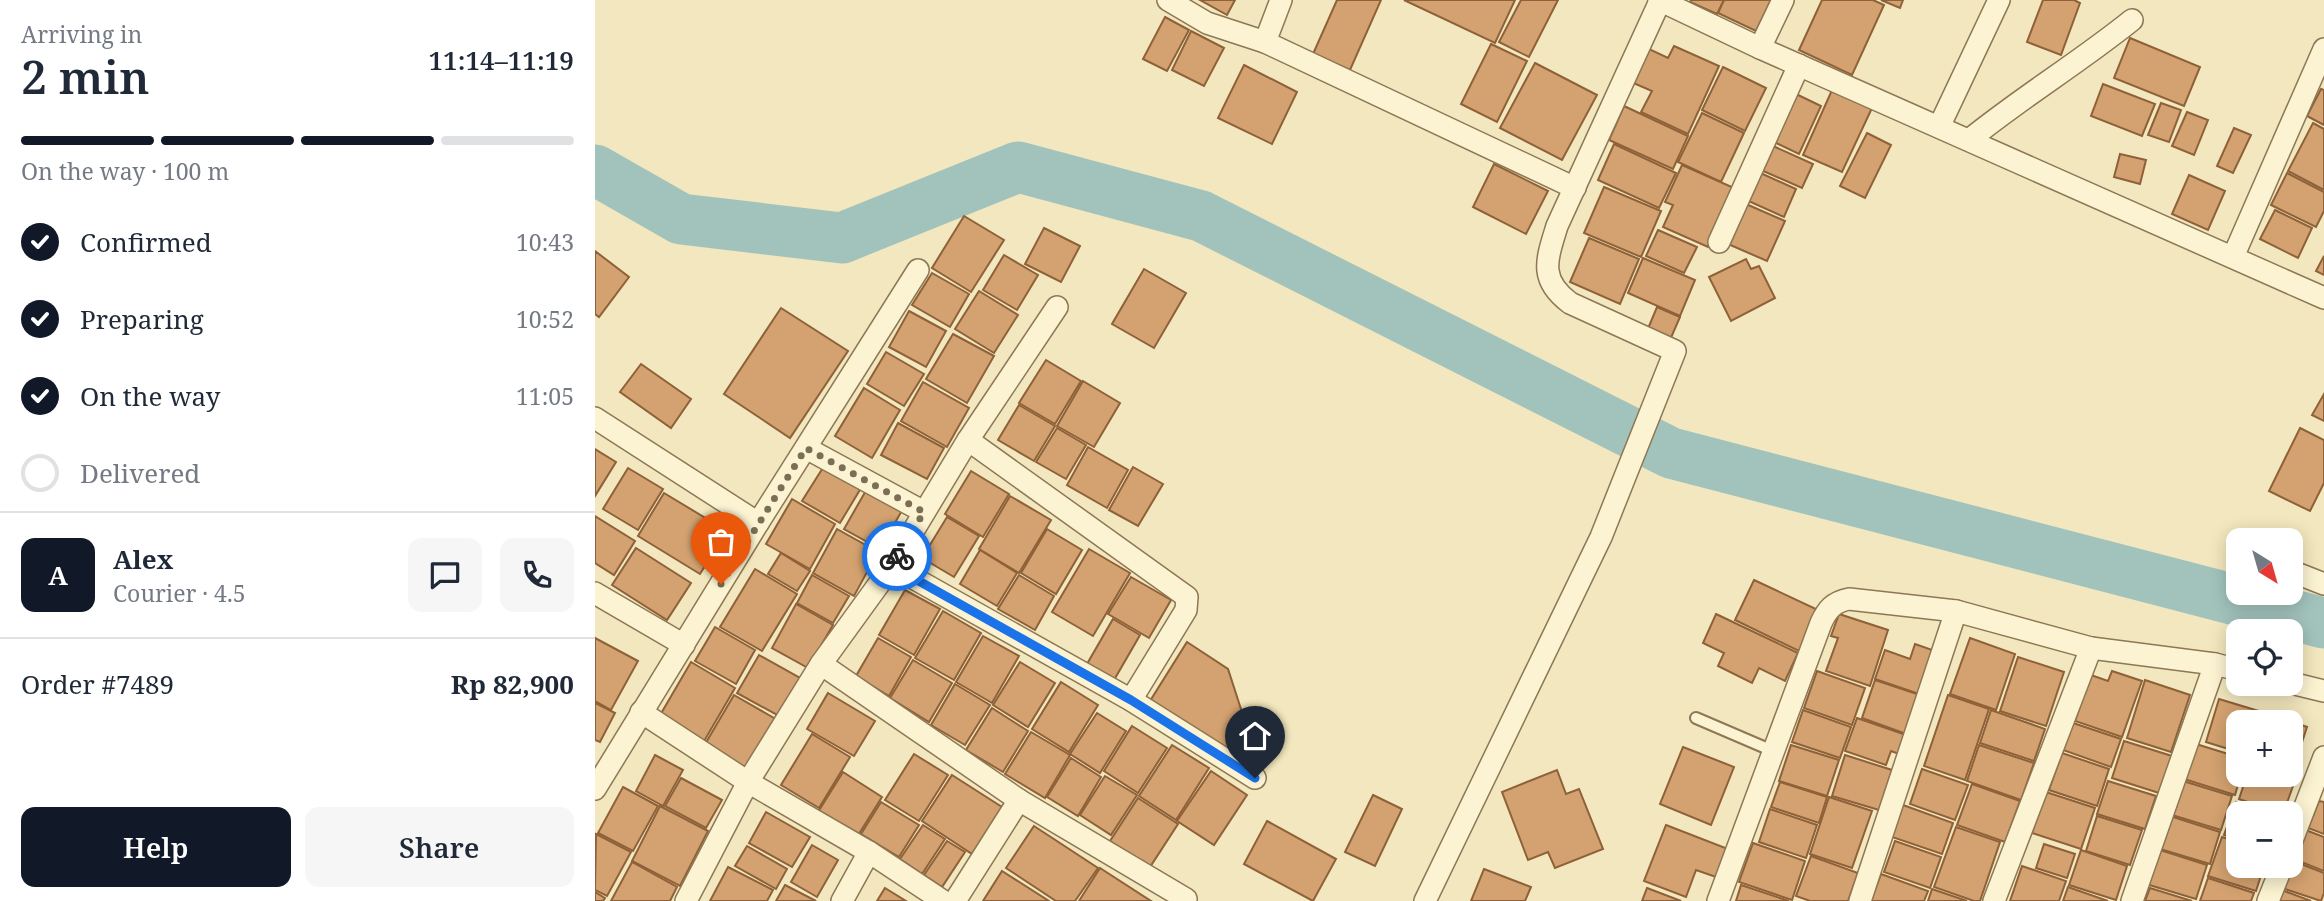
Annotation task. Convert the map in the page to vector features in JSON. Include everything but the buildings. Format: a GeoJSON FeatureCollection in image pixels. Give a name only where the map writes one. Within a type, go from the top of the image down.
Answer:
{"type":"FeatureCollection","features":[{"type":"Feature","properties":{"kind":"street"},"geometry":{"type":"LineString","coordinates":[[1168,0],[1207,23],[1265,42],[1575,188]]}},
{"type":"Feature","properties":{"kind":"street"},"geometry":{"type":"LineString","coordinates":[[1265,42],[1281,0]]}},
{"type":"Feature","properties":{"kind":"street"},"geometry":{"type":"LineString","coordinates":[[1426,901],[1601,537],[1675,351],[1570,303],[1558,294],[1547,272],[1548,256],[1557,226],[1659,0],[1760,48],[2324,298]]}},
{"type":"Feature","properties":{"kind":"street"},"geometry":{"type":"LineString","coordinates":[[1760,48],[1783,0]]}},
{"type":"Feature","properties":{"kind":"street"},"geometry":{"type":"LineString","coordinates":[[1939,127],[1999,0]]}},
{"type":"Feature","properties":{"kind":"street"},"geometry":{"type":"LineString","coordinates":[[1969,140],[2132,20]]}},
{"type":"Feature","properties":{"kind":"street"},"geometry":{"type":"LineString","coordinates":[[2233,257],[2324,49]]}},
{"type":"Feature","properties":{"kind":"street"},"geometry":{"type":"LineString","coordinates":[[1720,242],[1799,65]]}},
{"type":"Feature","properties":{"kind":"street"},"geometry":{"type":"LineString","coordinates":[[595,789],[758,523],[918,270]]}},
{"type":"Feature","properties":{"kind":"street"},"geometry":{"type":"LineString","coordinates":[[686,901],[748,782],[821,664],[892,566],[968,440],[1057,307]]}},
{"type":"Feature","properties":{"kind":"street"},"geometry":{"type":"LineString","coordinates":[[595,418],[758,523]]}},
{"type":"Feature","properties":{"kind":"street"},"geometry":{"type":"LineString","coordinates":[[968,440],[1187,597],[1186,610],[1131,700]]}},
{"type":"Feature","properties":{"kind":"street"},"geometry":{"type":"LineString","coordinates":[[806,448],[924,512]]}},
{"type":"Feature","properties":{"kind":"street"},"geometry":{"type":"LineString","coordinates":[[892,566],[1131,700],[1255,778]]}},
{"type":"Feature","properties":{"kind":"street"},"geometry":{"type":"LineString","coordinates":[[2303,576],[2324,584]]}},
{"type":"Feature","properties":{"kind":"street"},"geometry":{"type":"LineString","coordinates":[[595,593],[684,645]]}},
{"type":"Feature","properties":{"kind":"street"},"geometry":{"type":"LineString","coordinates":[[1718,901],[1827,610],[1839,601],[1849,599],[1956,611],[2091,648],[2226,667]]}},
{"type":"Feature","properties":{"kind":"street"},"geometry":{"type":"LineString","coordinates":[[1860,901],[1956,611]]}},
{"type":"Feature","properties":{"kind":"street"},"geometry":{"type":"LineString","coordinates":[[1994,901],[2091,648]]}},
{"type":"Feature","properties":{"kind":"street"},"geometry":{"type":"LineString","coordinates":[[821,664],[1020,800],[1186,899]]}},
{"type":"Feature","properties":{"kind":"street"},"geometry":{"type":"LineString","coordinates":[[2132,901],[2215,664]]}},
{"type":"Feature","properties":{"kind":"street"},"geometry":{"type":"LineString","coordinates":[[2303,686],[2324,691]]}},
{"type":"Feature","properties":{"kind":"street"},"geometry":{"type":"LineString","coordinates":[[641,712],[748,782],[869,852],[943,901]]}},
{"type":"Feature","properties":{"kind":"street"},"geometry":{"type":"LineString","coordinates":[[2303,812],[2324,757]]}},
{"type":"Feature","properties":{"kind":"street"},"geometry":{"type":"LineString","coordinates":[[955,901],[1020,800]]}},
{"type":"Feature","properties":{"kind":"street"},"geometry":{"type":"LineString","coordinates":[[842,901],[869,852]]}},
{"type":"Feature","properties":{"kind":"street"},"geometry":{"type":"LineString","coordinates":[[2268,901],[2277,878]]}},
{"type":"Feature","properties":{"kind":"lane"},"geometry":{"type":"LineString","coordinates":[[1696,718],[1773,751]]}},
{"type":"Feature","properties":{"kind":"waterway"},"geometry":{"type":"LineString","coordinates":[[595,170],[681,219],[842,238],[1018,167],[1201,216],[1671,453],[2324,623]]}},
{"type":"Feature","properties":{"kind":"way so far"},"geometry":{"type":"LineString","coordinates":[[721,584],[806,448],[924,512],[897,556]]}},
{"type":"Feature","properties":{"kind":"route"},"geometry":{"type":"LineString","coordinates":[[897,556],[892,566],[1131,700],[1255,778]]}}]}
